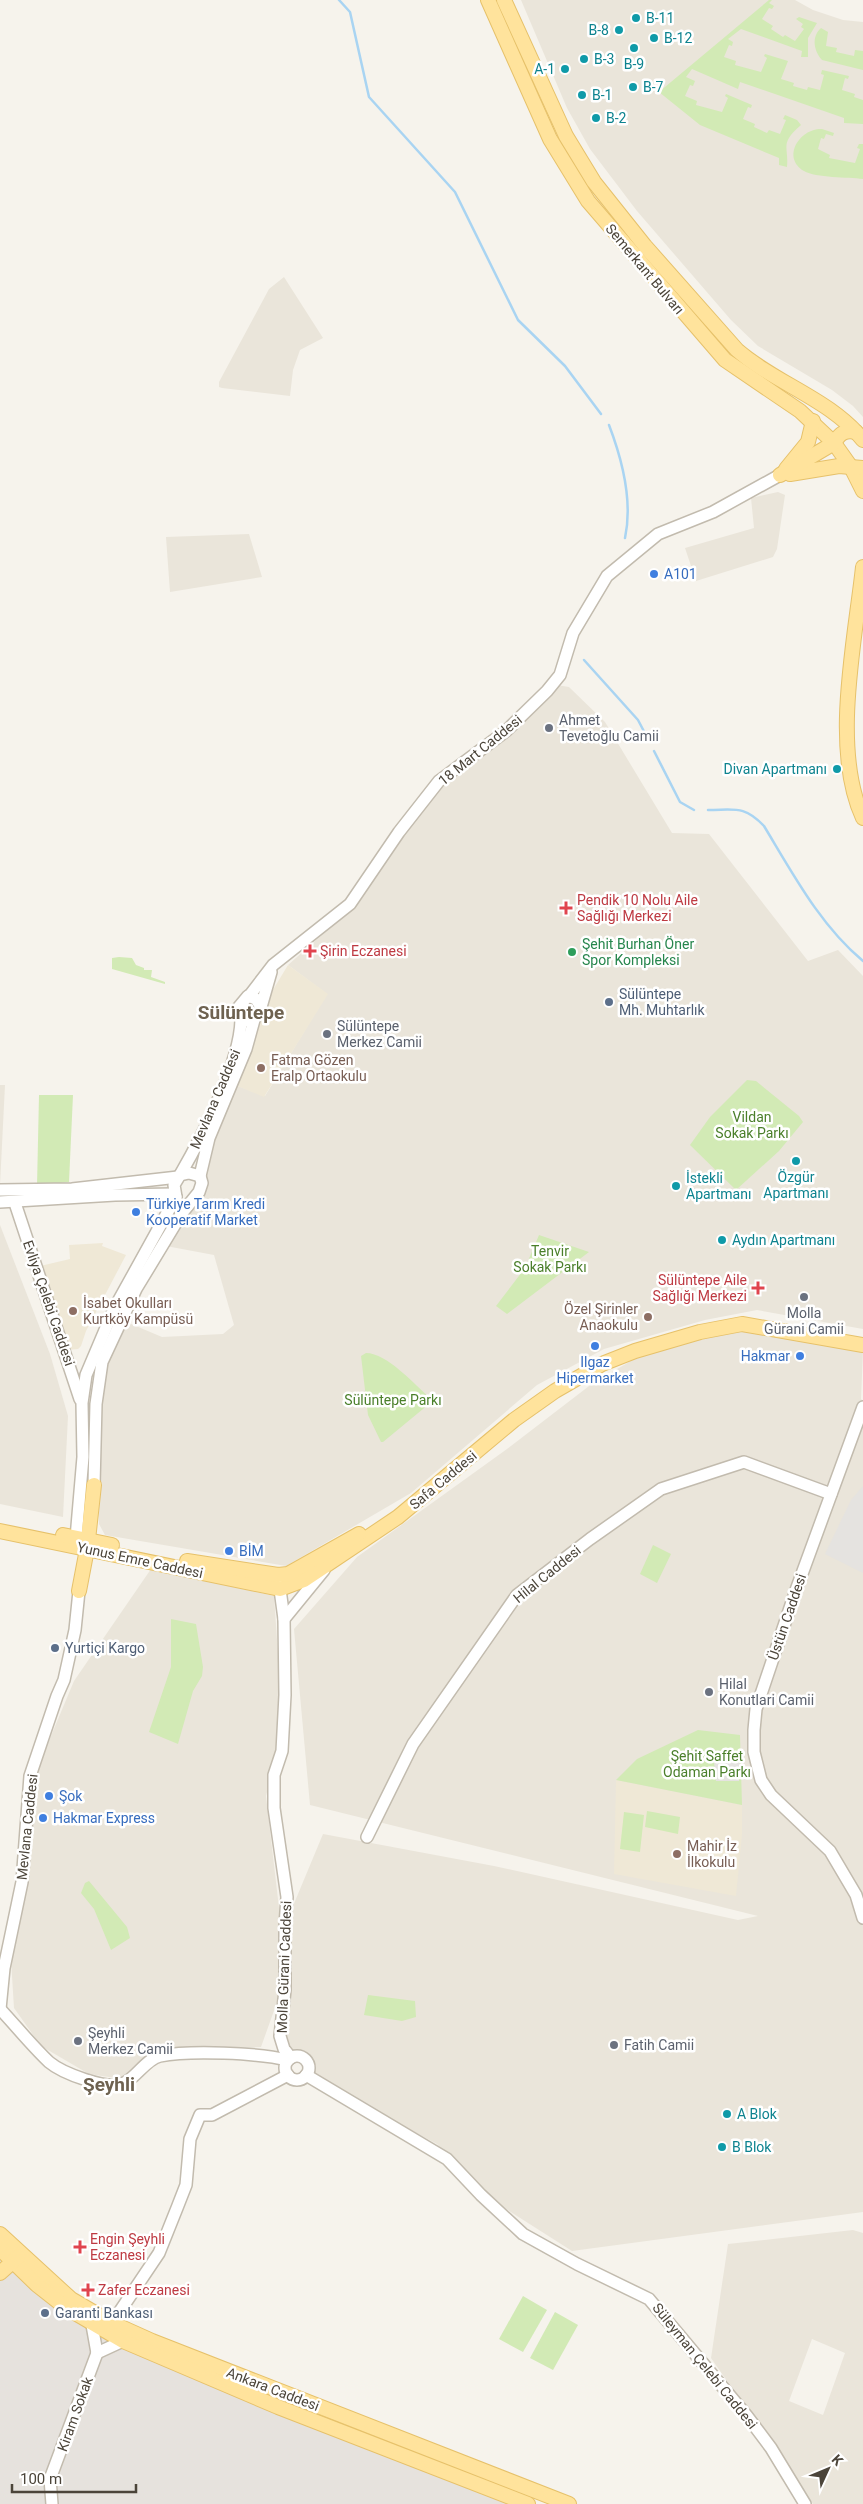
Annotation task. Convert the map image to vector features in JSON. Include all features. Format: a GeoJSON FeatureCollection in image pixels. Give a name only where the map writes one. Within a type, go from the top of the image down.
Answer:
{"type":"FeatureCollection","features":[{"type":"Feature","properties":{"kind":"main road","name":"Semerkant Bulvarı"},"geometry":{"type":"LineString","coordinates":[[488,0],[550,139],[588,201],[725,360],[813,421],[857,467],[863,491]]}},
{"type":"Feature","properties":{"kind":"main road","name":"Semerkant Bulvarı"},"geometry":{"type":"LineString","coordinates":[[504,0],[566,136],[611,205],[737,350],[755,364],[829,408],[861,438]]}},
{"type":"Feature","properties":{"kind":"main road"},"geometry":{"type":"LineString","coordinates":[[780,475],[808,442],[813,421]]}},
{"type":"Feature","properties":{"kind":"main road"},"geometry":{"type":"LineString","coordinates":[[780,475],[834,443],[838,435],[848,431],[861,438]]}},
{"type":"Feature","properties":{"kind":"main road"},"geometry":{"type":"LineString","coordinates":[[780,475],[839,466],[857,467]]}},
{"type":"Feature","properties":{"kind":"main road"},"geometry":{"type":"LineString","coordinates":[[863,567],[847,720],[854,793],[863,818]]}},
{"type":"Feature","properties":{"kind":"main road","name":"Safa Caddesi"},"geometry":{"type":"LineString","coordinates":[[279,1582],[288,1574],[386,1516],[512,1417],[600,1361],[677,1332],[736,1317],[754,1318],[863,1339]]}},
{"type":"Feature","properties":{"kind":"main road","name":"Safa Caddesi"},"geometry":{"type":"LineString","coordinates":[[600,1361],[700,1332],[742,1324],[863,1344]]}},
{"type":"Feature","properties":{"kind":"main road","name":"Safa Caddesi"},"geometry":{"type":"LineString","coordinates":[[279,1582],[294,1586],[327,1566],[398,1517],[512,1417]]}},
{"type":"Feature","properties":{"kind":"main road"},"geometry":{"type":"LineString","coordinates":[[79,1591],[76,1583],[86,1543],[94,1485]]}},
{"type":"Feature","properties":{"kind":"main road","name":"Yunus Emre Caddesi"},"geometry":{"type":"LineString","coordinates":[[0,1521],[86,1543]]}},
{"type":"Feature","properties":{"kind":"main road","name":"Yunus Emre Caddesi"},"geometry":{"type":"LineString","coordinates":[[0,1531],[86,1543],[183,1560],[279,1582]]}},
{"type":"Feature","properties":{"kind":"main road","name":"Ankara Caddesi"},"geometry":{"type":"LineString","coordinates":[[0,2234],[17,2258],[25,2274],[65,2307],[123,2341],[278,2407],[528,2504]]}},
{"type":"Feature","properties":{"kind":"main road","name":"Ankara Caddesi"},"geometry":{"type":"LineString","coordinates":[[0,2249],[17,2258],[71,2299],[112,2323],[152,2342],[569,2504]]}},
{"type":"Feature","properties":{"kind":"main road"},"geometry":{"type":"LineString","coordinates":[[0,2273],[17,2258]]}},
{"type":"Feature","properties":{"kind":"main road"},"geometry":{"type":"LineString","coordinates":[[0,2280],[25,2274]]}},
{"type":"Feature","properties":{"kind":"street","name":"18 Mart Caddesi"},"geometry":{"type":"LineString","coordinates":[[250,996],[273,965],[350,904],[399,832],[439,781],[506,731],[547,691],[560,675],[573,633],[607,576],[658,534],[713,512],[780,475]]}},
{"type":"Feature","properties":{"kind":"street"},"geometry":{"type":"LineString","coordinates":[[261,1007],[256,999],[250,996],[242,1000],[238,1008],[240,1020],[254,1020],[259,1014],[261,1007],[273,965]]}},
{"type":"Feature","properties":{"kind":"street","name":"Mevlana Caddesi"},"geometry":{"type":"LineString","coordinates":[[179,1176],[196,1148],[230,1071],[240,1038],[240,1020]]}},
{"type":"Feature","properties":{"kind":"street","name":"Mevlana Caddesi"},"geometry":{"type":"LineString","coordinates":[[200,1176],[209,1138],[240,1064],[254,1020]]}},
{"type":"Feature","properties":{"kind":"street"},"geometry":{"type":"LineString","coordinates":[[0,1190],[72,1189],[179,1176],[188,1173],[200,1176],[200,1189],[191,1200],[136,1289],[102,1362],[96,1404],[94,1485]]}},
{"type":"Feature","properties":{"kind":"street"},"geometry":{"type":"LineString","coordinates":[[86,1543],[82,1403],[86,1375],[114,1309],[175,1196],[174,1185],[179,1176]]}},
{"type":"Feature","properties":{"kind":"street"},"geometry":{"type":"LineString","coordinates":[[0,1202],[15,1203],[115,1195],[175,1196],[191,1200]]}},
{"type":"Feature","properties":{"kind":"street","name":"Evliya Çelebi Caddesi"},"geometry":{"type":"LineString","coordinates":[[15,1203],[82,1403]]}},
{"type":"Feature","properties":{"kind":"street"},"geometry":{"type":"LineString","coordinates":[[69,1361],[93,1357]]}},
{"type":"Feature","properties":{"kind":"street","name":"Üstün Caddesi"},"geometry":{"type":"LineString","coordinates":[[863,1408],[795,1593],[756,1709],[754,1752],[761,1780],[771,1795],[830,1851],[856,1895],[863,1918]]}},
{"type":"Feature","properties":{"kind":"street","name":"Hilal Caddesi"},"geometry":{"type":"LineString","coordinates":[[366,1837],[413,1744],[517,1595],[590,1539],[661,1489],[744,1462],[831,1494]]}},
{"type":"Feature","properties":{"kind":"street"},"geometry":{"type":"LineString","coordinates":[[284,1619],[327,1566]]}},
{"type":"Feature","properties":{"kind":"street","name":"Molla Gürani Caddesi"},"geometry":{"type":"LineString","coordinates":[[279,1582],[284,1619],[285,1695],[282,1751],[274,1775],[274,1808],[288,1898],[285,1926],[285,1990],[280,2036],[284,2049],[290,2059]]}},
{"type":"Feature","properties":{"kind":"street","name":"Mevlana Caddesi"},"geometry":{"type":"LineString","coordinates":[[0,2009],[4,1968],[22,1882],[30,1776],[64,1680],[75,1630],[79,1591]]}},
{"type":"Feature","properties":{"kind":"street"},"geometry":{"type":"LineString","coordinates":[[0,2009],[51,2063],[91,2082],[112,2087],[125,2083],[157,2056],[196,2054],[269,2055],[290,2059],[299,2056],[306,2060],[309,2068],[306,2075],[297,2080],[288,2075],[285,2066],[290,2059]]}},
{"type":"Feature","properties":{"kind":"street"},"geometry":{"type":"LineString","coordinates":[[112,2323],[159,2252],[178,2208],[186,2185],[190,2139],[200,2115],[212,2115],[288,2075]]}},
{"type":"Feature","properties":{"kind":"street","name":"Süleyman Çelebi Caddesi"},"geometry":{"type":"LineString","coordinates":[[306,2075],[447,2159],[484,2199],[523,2234],[576,2264],[649,2299],[747,2416],[771,2448],[805,2504]]}},
{"type":"Feature","properties":{"kind":"street"},"geometry":{"type":"LineString","coordinates":[[92,2324],[97,2353],[123,2341]]}},
{"type":"Feature","properties":{"kind":"street","name":"Kiram Sokak"},"geometry":{"type":"LineString","coordinates":[[52,2504],[50,2479],[97,2353]]}},
{"type":"Feature","properties":{"kind":"shaded area"},"geometry":{"type":"Polygon","coordinates":[[[521,0],[795,0],[813,10],[843,20],[863,22],[863,417],[853,406],[832,390],[758,346],[731,320],[637,211],[590,149],[567,108],[521,0]]]}},
{"type":"Feature","properties":{"kind":"shaded area"},"geometry":{"type":"Polygon","coordinates":[[[284,277],[323,338],[300,350],[293,370],[290,396],[219,387],[219,382],[269,289],[284,277]]]}},
{"type":"Feature","properties":{"kind":"shaded area"},"geometry":{"type":"Polygon","coordinates":[[[778,492],[785,495],[777,549],[773,557],[696,581],[685,548],[754,528],[751,498],[778,492]]]}},
{"type":"Feature","properties":{"kind":"shaded area"},"geometry":{"type":"Polygon","coordinates":[[[249,534],[262,577],[170,592],[166,537],[249,534]]]}},
{"type":"Feature","properties":{"kind":"shaded area"},"geometry":{"type":"Polygon","coordinates":[[[556,685],[569,687],[605,722],[672,833],[709,834],[808,961],[838,950],[863,976],[863,1329],[757,1310],[705,1320],[604,1349],[537,1385],[411,1493],[286,1566],[105,1535],[99,1524],[96,1407],[117,1318],[162,1337],[223,1334],[234,1325],[214,1255],[166,1246],[201,1189],[221,1104],[235,1085],[265,1096],[327,994],[288,965],[359,902],[425,802],[556,685]]]}},
{"type":"Feature","properties":{"kind":"shaded area"},"geometry":{"type":"Polygon","coordinates":[[[288,965],[328,994],[264,1097],[235,1085],[256,1018],[288,965]]]}},
{"type":"Feature","properties":{"kind":"shaded area"},"geometry":{"type":"Polygon","coordinates":[[[0,1085],[5,1085],[0,1185],[0,1085]]]}},
{"type":"Feature","properties":{"kind":"shaded area"},"geometry":{"type":"Polygon","coordinates":[[[0,1225],[50,1354],[68,1416],[63,1517],[0,1504],[0,1225]]]}},
{"type":"Feature","properties":{"kind":"shaded area","name":"İsabet Okulları Kurtköy Kampüsü"},"geometry":{"type":"Polygon","coordinates":[[[103,1243],[102,1246],[126,1255],[86,1331],[81,1346],[78,1349],[67,1350],[36,1267],[70,1259],[69,1245],[103,1243]]]}},
{"type":"Feature","properties":{"kind":"shaded area"},"geometry":{"type":"Polygon","coordinates":[[[737,1328],[863,1350],[861,1399],[863,1401],[863,2212],[572,2251],[481,2193],[437,2144],[313,2078],[286,2047],[293,1906],[323,1834],[494,1866],[738,1920],[758,1916],[310,1805],[294,1629],[357,1557],[507,1449],[593,1383],[636,1358],[737,1328]]]}},
{"type":"Feature","properties":{"kind":"shaded area"},"geometry":{"type":"Polygon","coordinates":[[[863,1486],[863,1573],[825,1554],[851,1500],[863,1486]]]}},
{"type":"Feature","properties":{"kind":"shaded area"},"geometry":{"type":"Polygon","coordinates":[[[151,1569],[274,1596],[280,1683],[276,1757],[266,1796],[279,1908],[281,1991],[261,2047],[162,2052],[122,2079],[89,2074],[41,2046],[14,2008],[11,1960],[32,1834],[35,1774],[74,1681],[151,1569]]]}},
{"type":"Feature","properties":{"kind":"shaded area"},"geometry":{"type":"Polygon","coordinates":[[[740,1761],[739,1781],[716,1781],[714,1762],[740,1761]]]}},
{"type":"Feature","properties":{"kind":"shaded area","name":"Mahir İz İlkokulu"},"geometry":{"type":"Polygon","coordinates":[[[616,1780],[742,1805],[742,1834],[736,1896],[614,1874],[616,1780]]]}},
{"type":"Feature","properties":{"kind":"shaded area"},"geometry":{"type":"Polygon","coordinates":[[[853,2230],[863,2233],[863,2504],[813,2504],[711,2358],[728,2244],[853,2230]],[[812,2339],[789,2401],[823,2415],[845,2353],[812,2339]]]}},
{"type":"Feature","properties":{"kind":"shaded area"},"geometry":{"type":"Polygon","coordinates":[[[0,2255],[84,2325],[513,2504],[0,2504],[0,2255]]]}},
{"type":"Feature","properties":{"kind":"green space"},"geometry":{"type":"Polygon","coordinates":[[[769,0],[772,0],[769,3],[774,6],[772,9],[769,8],[762,19],[773,26],[771,29],[783,37],[785,35],[795,41],[804,29],[801,27],[803,24],[796,19],[799,17],[817,23],[808,38],[808,57],[801,57],[802,51],[741,29],[728,39],[733,42],[732,46],[729,45],[724,57],[736,61],[735,65],[761,72],[767,58],[764,56],[765,54],[788,61],[781,79],[794,83],[793,86],[807,90],[808,87],[820,90],[824,75],[821,74],[822,70],[849,76],[848,79],[845,78],[842,90],[855,94],[854,97],[863,100],[863,124],[844,123],[844,118],[740,82],[738,89],[692,69],[686,77],[695,81],[693,86],[690,85],[685,96],[697,101],[696,105],[722,112],[728,98],[725,96],[726,94],[752,105],[751,108],[748,107],[743,119],[755,124],[754,127],[767,133],[769,130],[780,134],[786,120],[783,119],[785,115],[797,120],[801,125],[794,131],[786,145],[787,167],[779,165],[779,158],[700,125],[659,92],[769,0]]]}},
{"type":"Feature","properties":{"kind":"green space"},"geometry":{"type":"Polygon","coordinates":[[[821,28],[828,32],[826,46],[837,48],[836,52],[854,56],[855,50],[863,51],[863,70],[822,60],[815,44],[816,36],[821,28]]]}},
{"type":"Feature","properties":{"kind":"green space"},"geometry":{"type":"Polygon","coordinates":[[[822,129],[834,133],[833,136],[826,134],[824,139],[821,138],[818,149],[830,155],[829,158],[855,163],[860,149],[857,148],[859,144],[863,144],[863,179],[816,175],[804,171],[797,165],[794,158],[796,144],[807,133],[822,129]]]}},
{"type":"Feature","properties":{"kind":"green space"},"geometry":{"type":"Polygon","coordinates":[[[112,958],[132,958],[136,965],[144,968],[144,970],[152,970],[151,977],[165,982],[165,984],[112,969],[112,958]]]}},
{"type":"Feature","properties":{"kind":"green space","name":"Vildan Sokak Parkı"},"geometry":{"type":"Polygon","coordinates":[[[747,1080],[756,1081],[799,1116],[803,1122],[779,1151],[736,1190],[690,1145],[710,1117],[747,1080]]]}},
{"type":"Feature","properties":{"kind":"green space"},"geometry":{"type":"Polygon","coordinates":[[[39,1095],[73,1095],[69,1182],[37,1186],[39,1095]]]}},
{"type":"Feature","properties":{"kind":"green space","name":"Tenvir Sokak Parkı"},"geometry":{"type":"Polygon","coordinates":[[[539,1235],[589,1252],[507,1314],[496,1306],[525,1268],[539,1235]]]}},
{"type":"Feature","properties":{"kind":"green space","name":"Sülüntepe Parkı"},"geometry":{"type":"Polygon","coordinates":[[[366,1353],[374,1354],[392,1364],[430,1398],[429,1404],[383,1442],[381,1442],[368,1415],[361,1356],[366,1353]]]}},
{"type":"Feature","properties":{"kind":"green space"},"geometry":{"type":"Polygon","coordinates":[[[653,1545],[671,1554],[657,1583],[640,1574],[653,1545]]]}},
{"type":"Feature","properties":{"kind":"green space"},"geometry":{"type":"Polygon","coordinates":[[[171,1619],[196,1624],[203,1667],[202,1676],[193,1691],[178,1744],[149,1732],[171,1667],[171,1619]]]}},
{"type":"Feature","properties":{"kind":"green space","name":"Şehit Saffet Odaman Parkı"},"geometry":{"type":"Polygon","coordinates":[[[698,1730],[740,1735],[742,1805],[616,1780],[637,1759],[698,1730]]]}},
{"type":"Feature","properties":{"kind":"green space"},"geometry":{"type":"Polygon","coordinates":[[[647,1811],[680,1817],[678,1834],[645,1827],[647,1811]]]}},
{"type":"Feature","properties":{"kind":"green space"},"geometry":{"type":"Polygon","coordinates":[[[624,1812],[644,1815],[640,1852],[620,1849],[624,1812]]]}},
{"type":"Feature","properties":{"kind":"green space"},"geometry":{"type":"Polygon","coordinates":[[[89,1881],[127,1927],[130,1938],[111,1950],[94,1909],[81,1893],[85,1883],[89,1881]]]}},
{"type":"Feature","properties":{"kind":"green space"},"geometry":{"type":"Polygon","coordinates":[[[368,1995],[415,2001],[416,2017],[402,2021],[364,2015],[368,1995]]]}},
{"type":"Feature","properties":{"kind":"green space"},"geometry":{"type":"Polygon","coordinates":[[[523,2296],[547,2310],[523,2352],[499,2339],[523,2296]]]}},
{"type":"Feature","properties":{"kind":"green space"},"geometry":{"type":"Polygon","coordinates":[[[555,2312],[578,2325],[553,2370],[530,2358],[555,2312]]]}},
{"type":"Feature","properties":{"kind":"waterway"},"geometry":{"type":"LineString","coordinates":[[339,0],[350,12],[369,97],[455,192],[518,320],[565,366],[601,414]]}},
{"type":"Feature","properties":{"kind":"waterway"},"geometry":{"type":"LineString","coordinates":[[609,425],[625,480],[628,510],[625,538]]}},
{"type":"Feature","properties":{"kind":"waterway"},"geometry":{"type":"LineString","coordinates":[[584,660],[638,720],[648,739]]}},
{"type":"Feature","properties":{"kind":"waterway"},"geometry":{"type":"LineString","coordinates":[[654,751],[680,802],[694,810]]}},
{"type":"Feature","properties":{"kind":"waterway"},"geometry":{"type":"LineString","coordinates":[[708,810],[739,810],[757,819],[764,826],[820,915],[863,961]]}},
{"type":"Feature","properties":{"kind":"place","name":"B-11"},"geometry":{"type":"Point","coordinates":[636,18]}},
{"type":"Feature","properties":{"kind":"place","name":"B-8"},"geometry":{"type":"Point","coordinates":[619,30]}},
{"type":"Feature","properties":{"kind":"place","name":"B-12"},"geometry":{"type":"Point","coordinates":[654,38]}},
{"type":"Feature","properties":{"kind":"place","name":"B-9"},"geometry":{"type":"Point","coordinates":[634,48]}},
{"type":"Feature","properties":{"kind":"place","name":"B-3"},"geometry":{"type":"Point","coordinates":[584,59]}},
{"type":"Feature","properties":{"kind":"place","name":"A-1"},"geometry":{"type":"Point","coordinates":[565,69]}},
{"type":"Feature","properties":{"kind":"place","name":"B-7"},"geometry":{"type":"Point","coordinates":[633,87]}},
{"type":"Feature","properties":{"kind":"place","name":"B-1"},"geometry":{"type":"Point","coordinates":[582,95]}},
{"type":"Feature","properties":{"kind":"place","name":"B-2"},"geometry":{"type":"Point","coordinates":[596,118]}},
{"type":"Feature","properties":{"kind":"place","name":"A101"},"geometry":{"type":"Point","coordinates":[654,574]}},
{"type":"Feature","properties":{"kind":"place","name":"Ahmet Tevetoğlu Camii"},"geometry":{"type":"Point","coordinates":[549,728]}},
{"type":"Feature","properties":{"kind":"place","name":"Divan Apartmanı"},"geometry":{"type":"Point","coordinates":[837,769]}},
{"type":"Feature","properties":{"kind":"place","name":"Pendik 10 Nolu Aile Sağlığı Merkezi"},"geometry":{"type":"Point","coordinates":[566,908]}},
{"type":"Feature","properties":{"kind":"place","name":"Şirin Eczanesi"},"geometry":{"type":"Point","coordinates":[310,951]}},
{"type":"Feature","properties":{"kind":"place","name":"Şehit Burhan Öner Spor Kompleksi"},"geometry":{"type":"Point","coordinates":[572,952]}},
{"type":"Feature","properties":{"kind":"place","name":"Sülüntepe Mh. Muhtarlık"},"geometry":{"type":"Point","coordinates":[609,1002]}},
{"type":"Feature","properties":{"kind":"place","name":"Sülüntepe Merkez Camii"},"geometry":{"type":"Point","coordinates":[327,1034]}},
{"type":"Feature","properties":{"kind":"place","name":"Fatma Gözen Eralp Ortaokulu"},"geometry":{"type":"Point","coordinates":[261,1068]}},
{"type":"Feature","properties":{"kind":"place","name":"Özgür Apartmanı"},"geometry":{"type":"Point","coordinates":[796,1161]}},
{"type":"Feature","properties":{"kind":"place","name":"İstekli Apartmanı"},"geometry":{"type":"Point","coordinates":[676,1186]}},
{"type":"Feature","properties":{"kind":"place","name":"Türkiye Tarım Kredi Kooperatif Market"},"geometry":{"type":"Point","coordinates":[136,1212]}},
{"type":"Feature","properties":{"kind":"place","name":"Aydın Apartmanı"},"geometry":{"type":"Point","coordinates":[722,1240]}},
{"type":"Feature","properties":{"kind":"place","name":"Sülüntepe Aile Sağlığı Merkezi"},"geometry":{"type":"Point","coordinates":[758,1288]}},
{"type":"Feature","properties":{"kind":"place","name":"Molla Gürani Camii"},"geometry":{"type":"Point","coordinates":[804,1297]}},
{"type":"Feature","properties":{"kind":"place","name":"İsabet Okulları Kurtköy Kampüsü"},"geometry":{"type":"Point","coordinates":[73,1311]}},
{"type":"Feature","properties":{"kind":"place","name":"Özel Şirinler Anaokulu"},"geometry":{"type":"Point","coordinates":[648,1317]}},
{"type":"Feature","properties":{"kind":"place","name":"Ilgaz Hipermarket"},"geometry":{"type":"Point","coordinates":[595,1346]}},
{"type":"Feature","properties":{"kind":"place","name":"Hakmar"},"geometry":{"type":"Point","coordinates":[800,1356]}},
{"type":"Feature","properties":{"kind":"place","name":"BİM"},"geometry":{"type":"Point","coordinates":[229,1551]}},
{"type":"Feature","properties":{"kind":"place","name":"Yurtiçi Kargo"},"geometry":{"type":"Point","coordinates":[55,1648]}},
{"type":"Feature","properties":{"kind":"place","name":"Hilal Konutlari Camii"},"geometry":{"type":"Point","coordinates":[709,1692]}},
{"type":"Feature","properties":{"kind":"place","name":"Şok"},"geometry":{"type":"Point","coordinates":[49,1796]}},
{"type":"Feature","properties":{"kind":"place","name":"Hakmar Express"},"geometry":{"type":"Point","coordinates":[43,1818]}},
{"type":"Feature","properties":{"kind":"place","name":"Mahir İz İlkokulu"},"geometry":{"type":"Point","coordinates":[677,1854]}},
{"type":"Feature","properties":{"kind":"place","name":"Şeyhli Merkez Camii"},"geometry":{"type":"Point","coordinates":[78,2041]}},
{"type":"Feature","properties":{"kind":"place","name":"Fatih Camii"},"geometry":{"type":"Point","coordinates":[614,2045]}},
{"type":"Feature","properties":{"kind":"place","name":"A Blok"},"geometry":{"type":"Point","coordinates":[727,2114]}},
{"type":"Feature","properties":{"kind":"place","name":"B Blok"},"geometry":{"type":"Point","coordinates":[722,2147]}},
{"type":"Feature","properties":{"kind":"place","name":"Engin Şeyhli Eczanesi"},"geometry":{"type":"Point","coordinates":[80,2247]}},
{"type":"Feature","properties":{"kind":"place","name":"Zafer Eczanesi"},"geometry":{"type":"Point","coordinates":[88,2290]}},
{"type":"Feature","properties":{"kind":"place","name":"Garanti Bankası"},"geometry":{"type":"Point","coordinates":[45,2313]}},
{"type":"Feature","properties":{"kind":"district","name":"Sülüntepe"},"geometry":{"type":"Point","coordinates":[241,1012]}},
{"type":"Feature","properties":{"kind":"district","name":"Şeyhli"},"geometry":{"type":"Point","coordinates":[109,2084]}}]}
